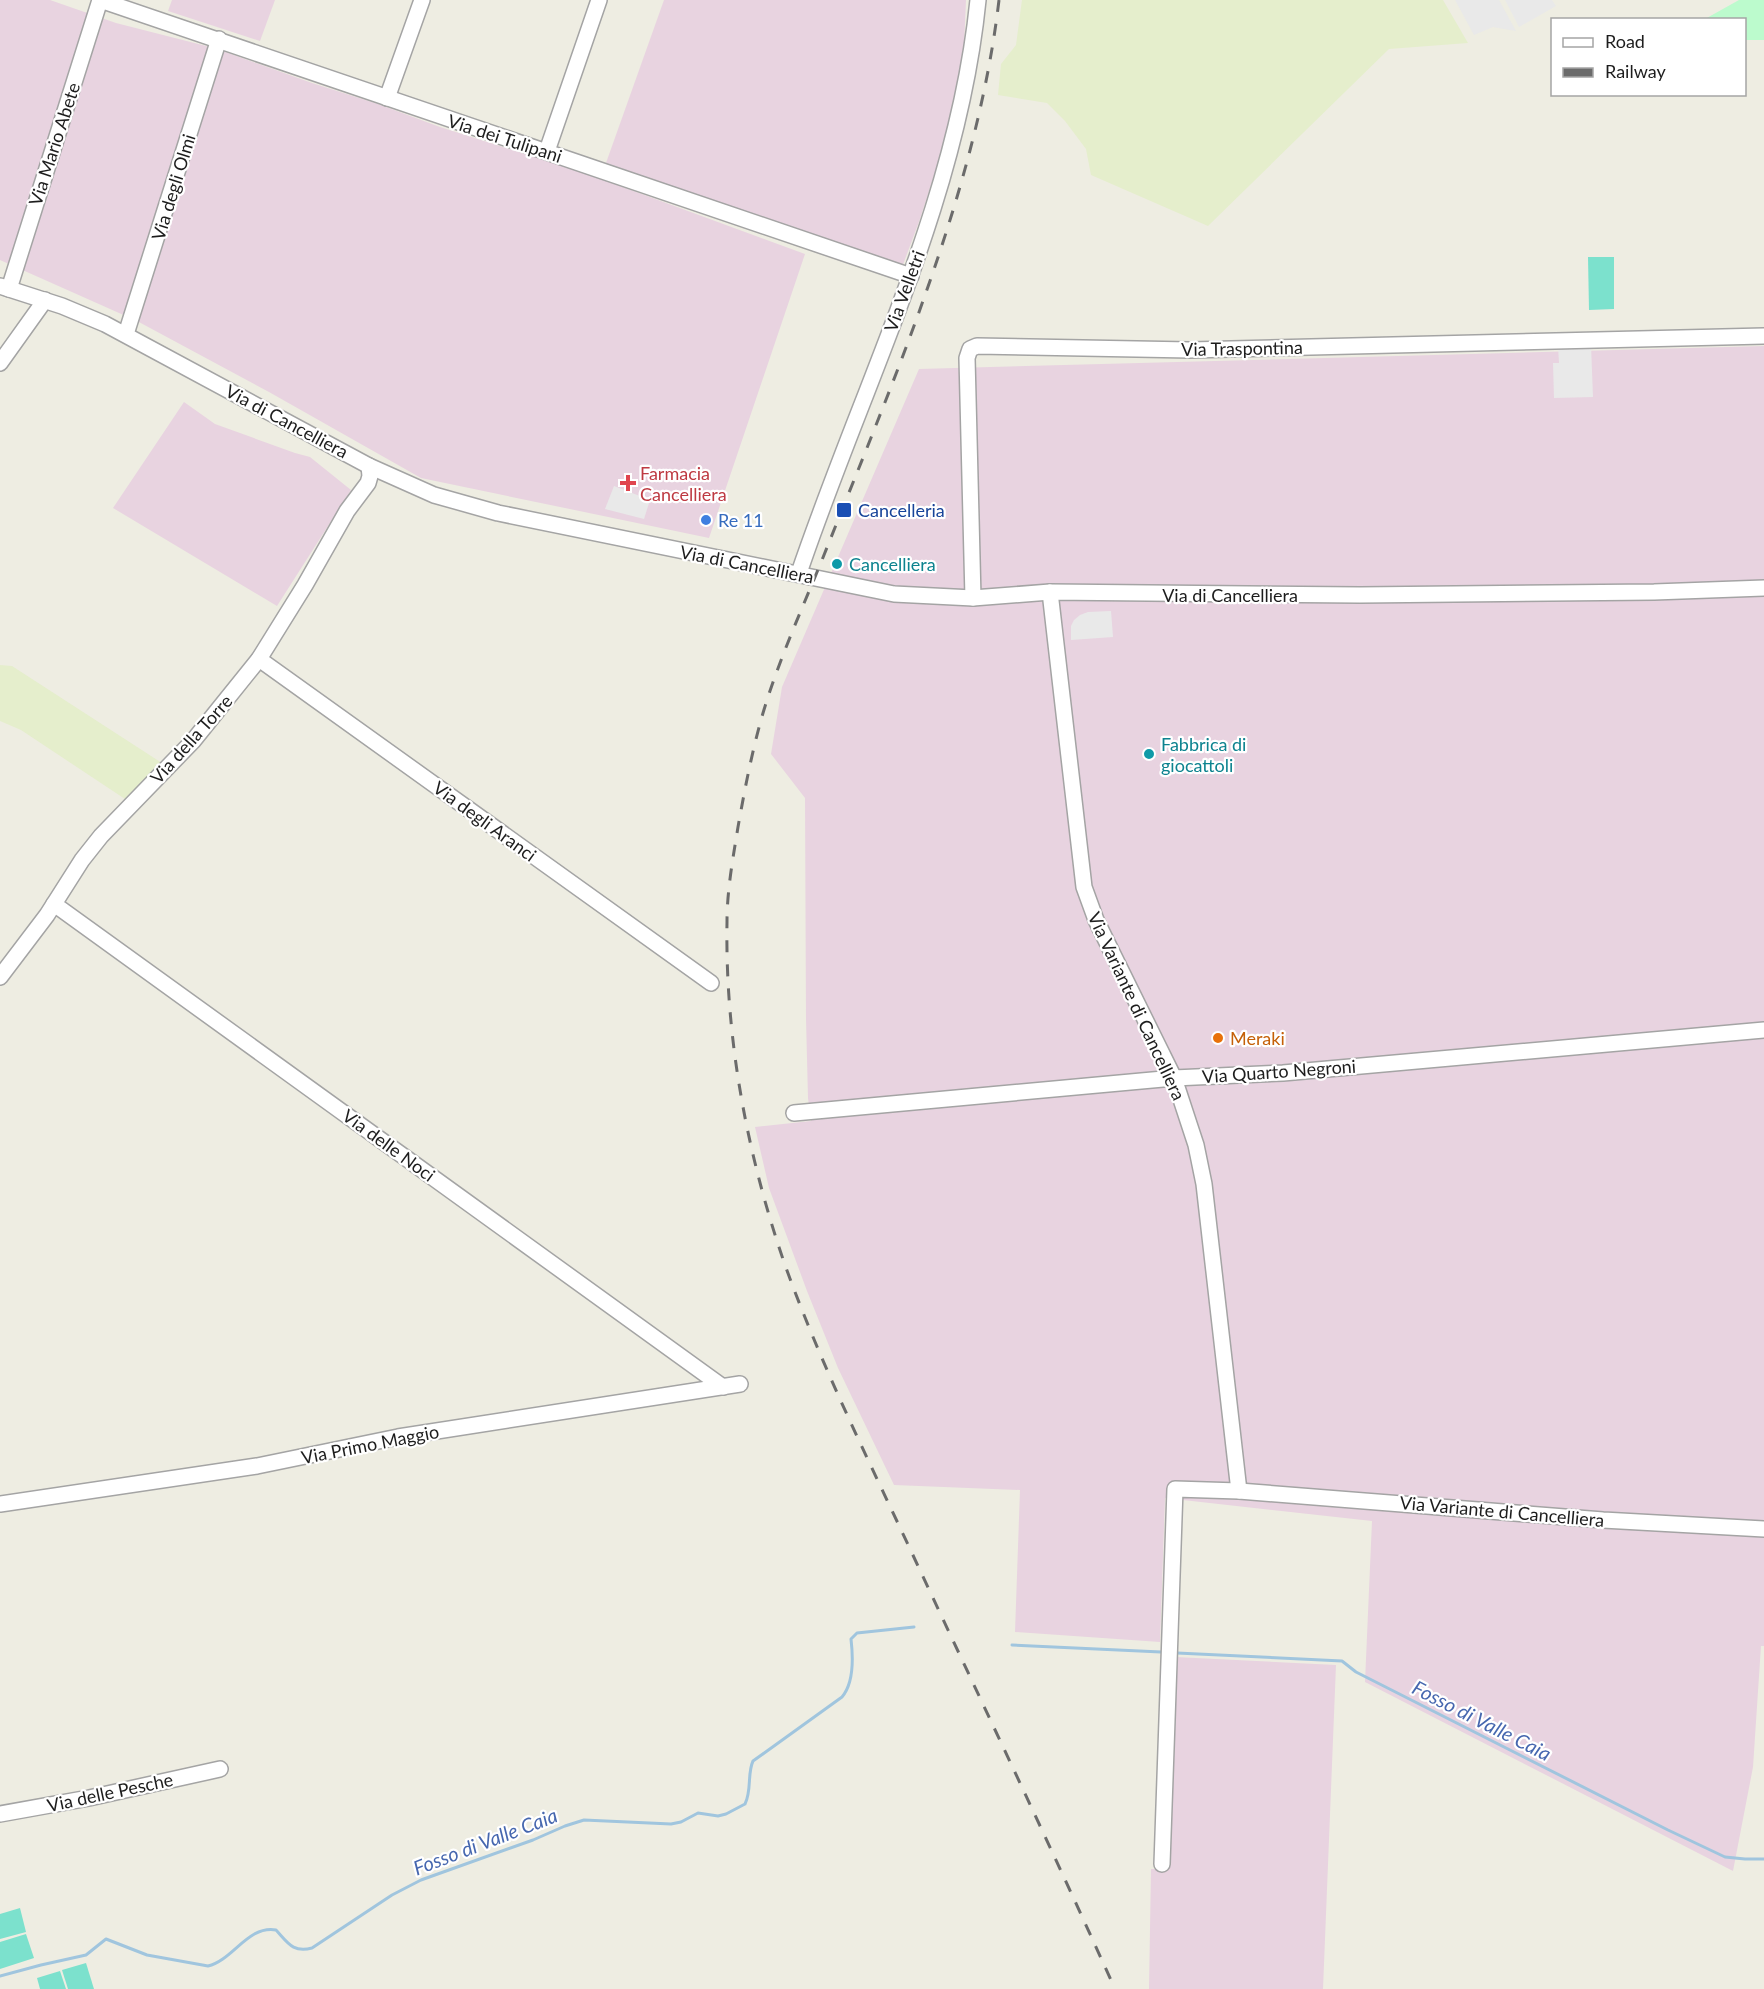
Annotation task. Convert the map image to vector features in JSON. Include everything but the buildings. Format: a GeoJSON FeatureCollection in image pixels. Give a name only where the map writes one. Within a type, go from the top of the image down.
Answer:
{"type":"FeatureCollection","features":[{"type":"Feature","properties":{"kind":"street","name":"Via dei Tulipani"},"geometry":{"type":"LineString","coordinates":[[100,0],[911,276]]}},
{"type":"Feature","properties":{"kind":"street","name":"Via Mario Abete"},"geometry":{"type":"LineString","coordinates":[[4,287],[100,0]]}},
{"type":"Feature","properties":{"kind":"street"},"geometry":{"type":"LineString","coordinates":[[387,98],[422,0]]}},
{"type":"Feature","properties":{"kind":"street"},"geometry":{"type":"LineString","coordinates":[[547,151],[599,0]]}},
{"type":"Feature","properties":{"kind":"street","name":"Via Velletri"},"geometry":{"type":"LineString","coordinates":[[798,573],[911,276],[943,173],[964,90],[978,0]]}},
{"type":"Feature","properties":{"kind":"street","name":"Via degli Olmi"},"geometry":{"type":"LineString","coordinates":[[126,334],[219,39]]}},
{"type":"Feature","properties":{"kind":"street","name":"Via di Cancelliera"},"geometry":{"type":"LineString","coordinates":[[4,287],[91,317],[369,466],[434,495],[482,509],[894,594],[973,598],[1050,592],[1158,595],[1360,595],[1654,592],[1764,588]]}},
{"type":"Feature","properties":{"kind":"street"},"geometry":{"type":"LineString","coordinates":[[0,363],[45,300]]}},
{"type":"Feature","properties":{"kind":"street","name":"Via Traspontina"},"geometry":{"type":"LineString","coordinates":[[973,598],[967,358],[970,350],[977,346],[1190,350],[1764,336]]}},
{"type":"Feature","properties":{"kind":"street","name":"Via della Torre"},"geometry":{"type":"LineString","coordinates":[[0,976],[101,836],[193,741],[259,659],[347,511],[364,489],[370,476],[369,466]]}},
{"type":"Feature","properties":{"kind":"street"},"geometry":{"type":"LineString","coordinates":[[364,489],[381,481],[399,481]]}},
{"type":"Feature","properties":{"kind":"street","name":"Via Variante di Cancelliera"},"geometry":{"type":"LineString","coordinates":[[1050,592],[1084,887],[1096,920],[1174,1078],[1194,1138],[1202,1172],[1239,1491]]}},
{"type":"Feature","properties":{"kind":"street","name":"Via degli Aranci"},"geometry":{"type":"LineString","coordinates":[[259,659],[711,983]]}},
{"type":"Feature","properties":{"kind":"street","name":"Via delle Noci"},"geometry":{"type":"LineString","coordinates":[[54,904],[723,1387]]}},
{"type":"Feature","properties":{"kind":"street","name":"Via Quarto Negroni"},"geometry":{"type":"LineString","coordinates":[[794,1113],[1174,1078],[1283,1073],[1764,1030]]}},
{"type":"Feature","properties":{"kind":"street","name":"Via Primo Maggio"},"geometry":{"type":"LineString","coordinates":[[0,1504],[257,1466],[398,1437],[740,1384]]}},
{"type":"Feature","properties":{"kind":"street","name":"Via Variante di Cancelliera"},"geometry":{"type":"LineString","coordinates":[[1162,1864],[1175,1490],[1239,1491],[1603,1520],[1764,1528]]}},
{"type":"Feature","properties":{"kind":"street","name":"Via delle Pesche"},"geometry":{"type":"LineString","coordinates":[[0,1814],[89,1798],[220,1769]]}},
{"type":"Feature","properties":{"kind":"shaded area"},"geometry":{"type":"Polygon","coordinates":[[[0,0],[50,0],[116,23],[214,48],[440,127],[582,172],[805,254],[709,538],[421,478],[137,321],[0,260],[0,0]]]}},
{"type":"Feature","properties":{"kind":"shaded area"},"geometry":{"type":"Polygon","coordinates":[[[172,0],[275,0],[260,41],[168,11],[172,0]]]}},
{"type":"Feature","properties":{"kind":"shaded area"},"geometry":{"type":"Polygon","coordinates":[[[664,0],[966,0],[964,46],[947,135],[901,270],[606,163],[664,0]]]}},
{"type":"Feature","properties":{"kind":"shaded area"},"geometry":{"type":"Polygon","coordinates":[[[1455,0],[1499,0],[1516,31],[1493,27],[1474,35],[1455,0]]]}},
{"type":"Feature","properties":{"kind":"shaded area"},"geometry":{"type":"Polygon","coordinates":[[[1505,0],[1552,0],[1556,6],[1519,27],[1505,0]]]}},
{"type":"Feature","properties":{"kind":"shaded area"},"geometry":{"type":"Polygon","coordinates":[[[1588,257],[1614,257],[1614,309],[1589,310],[1588,257]]]}},
{"type":"Feature","properties":{"kind":"shaded area"},"geometry":{"type":"Polygon","coordinates":[[[1591,345],[1593,397],[1554,398],[1553,363],[1559,363],[1558,346],[1591,345]]]}},
{"type":"Feature","properties":{"kind":"shaded area"},"geometry":{"type":"Polygon","coordinates":[[[1764,346],[1764,1646],[1761,1646],[1753,1767],[1733,1871],[1365,1682],[1372,1521],[1165,1498],[1160,1642],[1015,1632],[1020,1490],[894,1485],[838,1368],[807,1291],[769,1188],[755,1127],[811,1121],[808,1098],[806,1019],[805,798],[771,754],[782,687],[919,369],[1764,346]]]}},
{"type":"Feature","properties":{"kind":"shaded area"},"geometry":{"type":"Polygon","coordinates":[[[184,402],[215,424],[310,457],[351,490],[277,606],[113,508],[184,402]]]}},
{"type":"Feature","properties":{"kind":"shaded area"},"geometry":{"type":"Polygon","coordinates":[[[614,486],[650,500],[644,519],[605,509],[614,486]]]}},
{"type":"Feature","properties":{"kind":"shaded area"},"geometry":{"type":"Polygon","coordinates":[[[1111,611],[1113,637],[1071,640],[1071,626],[1080,615],[1088,612],[1111,611]]]}},
{"type":"Feature","properties":{"kind":"shaded area"},"geometry":{"type":"Polygon","coordinates":[[[1175,1657],[1336,1665],[1323,1989],[1149,1989],[1151,1869],[1169,1869],[1175,1657]]]}},
{"type":"Feature","properties":{"kind":"shaded area"},"geometry":{"type":"Polygon","coordinates":[[[20,1908],[26,1932],[0,1939],[0,1914],[20,1908]]]}},
{"type":"Feature","properties":{"kind":"shaded area"},"geometry":{"type":"Polygon","coordinates":[[[26,1934],[34,1958],[0,1969],[0,1942],[26,1934]]]}},
{"type":"Feature","properties":{"kind":"shaded area"},"geometry":{"type":"Polygon","coordinates":[[[86,1963],[94,1989],[68,1989],[62,1970],[86,1963]]]}},
{"type":"Feature","properties":{"kind":"shaded area"},"geometry":{"type":"Polygon","coordinates":[[[60,1971],[66,1989],[40,1989],[37,1978],[60,1971]]]}},
{"type":"Feature","properties":{"kind":"green space"},"geometry":{"type":"Polygon","coordinates":[[[1022,0],[1443,0],[1468,43],[1389,49],[1208,226],[1091,175],[1086,149],[1065,121],[1047,103],[998,95],[1001,64],[1016,45],[1022,0]]]}},
{"type":"Feature","properties":{"kind":"green space"},"geometry":{"type":"Polygon","coordinates":[[[1739,0],[1764,0],[1764,40],[1746,40],[1746,18],[1707,18],[1739,0]]]}},
{"type":"Feature","properties":{"kind":"green space"},"geometry":{"type":"Polygon","coordinates":[[[0,665],[12,666],[165,765],[130,799],[125,799],[21,730],[0,721],[0,665]]]}},
{"type":"Feature","properties":{"kind":"waterway","name":"Fosso di Valle Caia"},"geometry":{"type":"LineString","coordinates":[[0,1976],[86,1955],[106,1939],[147,1955],[208,1966],[217,1963],[249,1938],[266,1930],[276,1930],[295,1948],[312,1948],[392,1895],[421,1880],[533,1840],[565,1826],[584,1820],[671,1824],[681,1822],[698,1813],[718,1816],[726,1814],[745,1804],[753,1761],[842,1697],[851,1677],[851,1639],[857,1633],[914,1627]]}},
{"type":"Feature","properties":{"kind":"waterway","name":"Fosso di Valle Caia"},"geometry":{"type":"LineString","coordinates":[[1012,1645],[1161,1652]]}},
{"type":"Feature","properties":{"kind":"waterway","name":"Fosso di Valle Caia"},"geometry":{"type":"LineString","coordinates":[[1177,1653],[1342,1661],[1356,1672],[1725,1857],[1764,1859]]}},
{"type":"Feature","properties":{"kind":"railway"},"geometry":{"type":"LineString","coordinates":[[999,0],[988,71],[972,142],[930,282],[878,421],[784,653],[759,727],[743,798],[729,886],[727,966],[734,1052],[749,1139],[772,1223],[799,1303],[848,1417],[1115,1989]]}},
{"type":"Feature","properties":{"kind":"place","name":"Farmacia Cancelliera"},"geometry":{"type":"Point","coordinates":[628,483]}},
{"type":"Feature","properties":{"kind":"place","name":"Cancelleria"},"geometry":{"type":"Point","coordinates":[844,510]}},
{"type":"Feature","properties":{"kind":"place","name":"Re 11"},"geometry":{"type":"Point","coordinates":[706,520]}},
{"type":"Feature","properties":{"kind":"place","name":"Cancelliera"},"geometry":{"type":"Point","coordinates":[837,564]}},
{"type":"Feature","properties":{"kind":"place","name":"Fabbrica di giocattoli"},"geometry":{"type":"Point","coordinates":[1149,754]}},
{"type":"Feature","properties":{"kind":"place","name":"Meraki"},"geometry":{"type":"Point","coordinates":[1218,1038]}}]}
